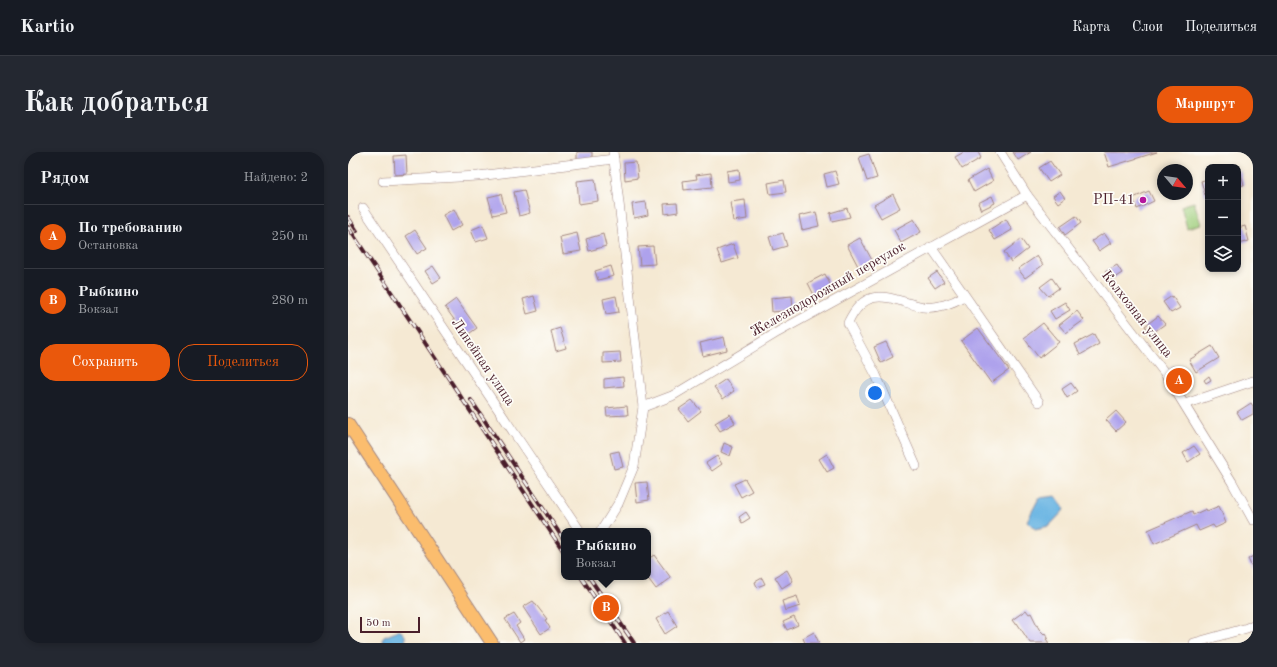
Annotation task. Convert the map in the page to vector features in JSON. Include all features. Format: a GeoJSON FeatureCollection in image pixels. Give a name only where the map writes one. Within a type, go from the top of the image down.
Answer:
{"type":"FeatureCollection","features":[{"type":"Feature","properties":{"kind":"main road"},"geometry":{"type":"LineString","coordinates":[[348,424],[492,643]]}},
{"type":"Feature","properties":{"kind":"street","name":"Колхозная улица"},"geometry":{"type":"LineString","coordinates":[[1000,152],[1026,195],[1164,372],[1185,404],[1253,520]]}},
{"type":"Feature","properties":{"kind":"street"},"geometry":{"type":"LineString","coordinates":[[383,181],[478,176],[613,156],[643,407],[634,466],[618,504],[602,528]]}},
{"type":"Feature","properties":{"kind":"street","name":"Железнодорожный переулок"},"geometry":{"type":"LineString","coordinates":[[643,407],[672,396],[778,332],[1026,195]]}},
{"type":"Feature","properties":{"kind":"street","name":"Линейная улица"},"geometry":{"type":"LineString","coordinates":[[363,208],[578,528]]}},
{"type":"Feature","properties":{"kind":"street"},"geometry":{"type":"LineString","coordinates":[[931,247],[1039,402]]}},
{"type":"Feature","properties":{"kind":"street"},"geometry":{"type":"LineString","coordinates":[[864,284],[871,297]]}},
{"type":"Feature","properties":{"kind":"street"},"geometry":{"type":"LineString","coordinates":[[916,466],[876,375],[848,323],[852,312],[871,297],[878,296],[892,298],[925,307],[940,306],[956,301],[964,296]]}},
{"type":"Feature","properties":{"kind":"street"},"geometry":{"type":"LineString","coordinates":[[1185,404],[1253,380]]}},
{"type":"Feature","properties":{"kind":"street"},"geometry":{"type":"LineString","coordinates":[[1194,643],[1253,625]]}},
{"type":"Feature","properties":{"kind":"green space"},"geometry":{"type":"Polygon","coordinates":[[[1194,202],[1201,224],[1187,228],[1181,206],[1194,202]]]}},
{"type":"Feature","properties":{"kind":"water"},"geometry":{"type":"Polygon","coordinates":[[[1056,496],[1065,509],[1049,526],[1035,529],[1027,521],[1039,498],[1056,496]]]}},
{"type":"Feature","properties":{"kind":"water"},"geometry":{"type":"Polygon","coordinates":[[[398,630],[404,635],[406,639],[405,643],[383,643],[382,640],[384,637],[398,630]]]}},
{"type":"Feature","properties":{"kind":"building"},"geometry":{"type":"Polygon","coordinates":[[[577,152],[592,152],[592,160],[577,160],[577,152]]]}},
{"type":"Feature","properties":{"kind":"building"},"geometry":{"type":"Polygon","coordinates":[[[964,152],[978,152],[981,158],[962,169],[955,157],[964,152]]]}},
{"type":"Feature","properties":{"kind":"building"},"geometry":{"type":"Polygon","coordinates":[[[1013,152],[1031,152],[1018,160],[1013,152]]]}},
{"type":"Feature","properties":{"kind":"building"},"geometry":{"type":"Polygon","coordinates":[[[1104,152],[1157,152],[1109,167],[1104,152]]]}},
{"type":"Feature","properties":{"kind":"building"},"geometry":{"type":"Polygon","coordinates":[[[869,154],[877,178],[867,181],[859,157],[869,154]]]}},
{"type":"Feature","properties":{"kind":"building"},"geometry":{"type":"Polygon","coordinates":[[[406,155],[407,174],[395,175],[394,156],[406,155]]]}},
{"type":"Feature","properties":{"kind":"building"},"geometry":{"type":"Polygon","coordinates":[[[1050,161],[1060,175],[1049,182],[1039,168],[1050,161]]]}},
{"type":"Feature","properties":{"kind":"building"},"geometry":{"type":"Polygon","coordinates":[[[636,162],[638,178],[625,180],[624,163],[636,162]]]}},
{"type":"Feature","properties":{"kind":"building"},"geometry":{"type":"Polygon","coordinates":[[[739,169],[740,180],[728,182],[727,171],[739,169]]]}},
{"type":"Feature","properties":{"kind":"building"},"geometry":{"type":"Polygon","coordinates":[[[987,169],[993,181],[974,192],[968,180],[987,169]]]}},
{"type":"Feature","properties":{"kind":"building"},"geometry":{"type":"Polygon","coordinates":[[[835,171],[839,184],[827,187],[824,174],[835,171]]]}},
{"type":"Feature","properties":{"kind":"building"},"geometry":{"type":"Polygon","coordinates":[[[711,173],[712,187],[684,190],[683,181],[697,179],[696,175],[711,173]]]}},
{"type":"Feature","properties":{"kind":"building"},"geometry":{"type":"Polygon","coordinates":[[[1241,174],[1244,185],[1241,186],[1241,174]]]}},
{"type":"Feature","properties":{"kind":"building"},"geometry":{"type":"Polygon","coordinates":[[[595,179],[598,201],[579,204],[577,181],[595,179]]]}},
{"type":"Feature","properties":{"kind":"building"},"geometry":{"type":"Polygon","coordinates":[[[784,180],[786,192],[770,194],[768,183],[784,180]]]}},
{"type":"Feature","properties":{"kind":"building"},"geometry":{"type":"Polygon","coordinates":[[[1205,180],[1205,195],[1201,181],[1205,180]]]}},
{"type":"Feature","properties":{"kind":"building"},"geometry":{"type":"Polygon","coordinates":[[[524,190],[530,213],[519,216],[514,192],[524,190]]]}},
{"type":"Feature","properties":{"kind":"building"},"geometry":{"type":"Polygon","coordinates":[[[1060,191],[1065,198],[1058,203],[1053,196],[1060,191]]]}},
{"type":"Feature","properties":{"kind":"building","name":"РП-41"},"geometry":{"type":"Polygon","coordinates":[[[1149,191],[1154,201],[1137,209],[1133,198],[1149,191]]]}},
{"type":"Feature","properties":{"kind":"building"},"geometry":{"type":"Polygon","coordinates":[[[501,194],[506,212],[493,215],[488,197],[501,194]]]}},
{"type":"Feature","properties":{"kind":"building"},"geometry":{"type":"Polygon","coordinates":[[[893,194],[900,208],[881,218],[874,205],[893,194]]]}},
{"type":"Feature","properties":{"kind":"building"},"geometry":{"type":"Polygon","coordinates":[[[992,196],[995,203],[981,210],[978,203],[992,196]]]}},
{"type":"Feature","properties":{"kind":"building"},"geometry":{"type":"Polygon","coordinates":[[[745,200],[747,219],[733,221],[730,202],[745,200]]]}},
{"type":"Feature","properties":{"kind":"building"},"geometry":{"type":"Polygon","coordinates":[[[646,202],[648,215],[634,218],[632,204],[646,202]]]}},
{"type":"Feature","properties":{"kind":"building"},"geometry":{"type":"Polygon","coordinates":[[[677,203],[678,212],[665,214],[664,204],[677,203]]]}},
{"type":"Feature","properties":{"kind":"building"},"geometry":{"type":"Polygon","coordinates":[[[847,208],[850,217],[832,221],[830,213],[847,208]]]}},
{"type":"Feature","properties":{"kind":"building"},"geometry":{"type":"Polygon","coordinates":[[[454,209],[462,225],[451,231],[443,215],[454,209]]]}},
{"type":"Feature","properties":{"kind":"building"},"geometry":{"type":"Polygon","coordinates":[[[816,212],[819,226],[802,230],[799,216],[816,212]]]}},
{"type":"Feature","properties":{"kind":"building"},"geometry":{"type":"Polygon","coordinates":[[[1076,216],[1081,223],[1065,235],[1060,227],[1076,216]]]}},
{"type":"Feature","properties":{"kind":"building"},"geometry":{"type":"Polygon","coordinates":[[[914,219],[921,232],[901,243],[894,230],[914,219]]]}},
{"type":"Feature","properties":{"kind":"building"},"geometry":{"type":"Polygon","coordinates":[[[1006,219],[1012,230],[995,240],[989,230],[1006,219]]]}},
{"type":"Feature","properties":{"kind":"building"},"geometry":{"type":"Polygon","coordinates":[[[483,225],[488,238],[476,242],[471,230],[483,225]]]}},
{"type":"Feature","properties":{"kind":"building"},"geometry":{"type":"Polygon","coordinates":[[[1245,226],[1249,241],[1241,243],[1241,236],[1241,227],[1245,226]]]}},
{"type":"Feature","properties":{"kind":"building"},"geometry":{"type":"Polygon","coordinates":[[[415,230],[427,248],[417,254],[406,236],[415,230]]]}},
{"type":"Feature","properties":{"kind":"building"},"geometry":{"type":"Polygon","coordinates":[[[577,233],[581,251],[563,254],[560,237],[577,233]]]}},
{"type":"Feature","properties":{"kind":"building"},"geometry":{"type":"Polygon","coordinates":[[[783,233],[787,246],[773,250],[769,237],[783,233]]]}},
{"type":"Feature","properties":{"kind":"building"},"geometry":{"type":"Polygon","coordinates":[[[1104,233],[1111,243],[1099,251],[1092,241],[1104,233]]]}},
{"type":"Feature","properties":{"kind":"building"},"geometry":{"type":"Polygon","coordinates":[[[603,234],[606,246],[589,251],[586,239],[603,234]]]}},
{"type":"Feature","properties":{"kind":"building"},"geometry":{"type":"Polygon","coordinates":[[[860,238],[872,260],[859,268],[847,245],[860,238]]]}},
{"type":"Feature","properties":{"kind":"building"},"geometry":{"type":"Polygon","coordinates":[[[1021,239],[1028,249],[1011,262],[1004,252],[1021,239]]]}},
{"type":"Feature","properties":{"kind":"building"},"geometry":{"type":"Polygon","coordinates":[[[733,244],[738,258],[722,263],[717,250],[733,244]]]}},
{"type":"Feature","properties":{"kind":"building"},"geometry":{"type":"Polygon","coordinates":[[[653,246],[655,264],[640,265],[638,247],[653,246]]]}},
{"type":"Feature","properties":{"kind":"building"},"geometry":{"type":"Polygon","coordinates":[[[1037,256],[1043,265],[1025,278],[1018,269],[1037,256]]]}},
{"type":"Feature","properties":{"kind":"building"},"geometry":{"type":"Polygon","coordinates":[[[1117,265],[1122,273],[1111,280],[1105,272],[1117,265]]]}},
{"type":"Feature","properties":{"kind":"building"},"geometry":{"type":"Polygon","coordinates":[[[433,266],[441,278],[433,283],[425,271],[433,266]]]}},
{"type":"Feature","properties":{"kind":"building"},"geometry":{"type":"Polygon","coordinates":[[[611,266],[614,276],[598,280],[595,271],[611,266]]]}},
{"type":"Feature","properties":{"kind":"building"},"geometry":{"type":"Polygon","coordinates":[[[937,272],[944,282],[935,288],[928,278],[937,272]]]}},
{"type":"Feature","properties":{"kind":"building"},"geometry":{"type":"Polygon","coordinates":[[[825,274],[832,288],[815,297],[808,283],[825,274]]]}},
{"type":"Feature","properties":{"kind":"building"},"geometry":{"type":"Polygon","coordinates":[[[1052,278],[1059,288],[1048,296],[1040,287],[1052,278]]]}},
{"type":"Feature","properties":{"kind":"building"},"geometry":{"type":"Polygon","coordinates":[[[534,296],[538,311],[527,314],[523,299],[534,296]]]}},
{"type":"Feature","properties":{"kind":"building"},"geometry":{"type":"Polygon","coordinates":[[[616,296],[619,312],[606,314],[603,299],[616,296]]]}},
{"type":"Feature","properties":{"kind":"building"},"geometry":{"type":"Polygon","coordinates":[[[792,296],[793,310],[772,312],[771,298],[792,296]]]}},
{"type":"Feature","properties":{"kind":"building"},"geometry":{"type":"Polygon","coordinates":[[[1172,296],[1180,308],[1171,313],[1163,302],[1172,296]]]}},
{"type":"Feature","properties":{"kind":"building"},"geometry":{"type":"Polygon","coordinates":[[[456,299],[477,328],[466,336],[445,307],[456,299]]]}},
{"type":"Feature","properties":{"kind":"building"},"geometry":{"type":"Polygon","coordinates":[[[1065,302],[1070,310],[1055,319],[1050,311],[1065,302]]]}},
{"type":"Feature","properties":{"kind":"building"},"geometry":{"type":"Polygon","coordinates":[[[1077,311],[1084,320],[1066,333],[1059,325],[1077,311]]]}},
{"type":"Feature","properties":{"kind":"building"},"geometry":{"type":"Polygon","coordinates":[[[1158,316],[1165,324],[1151,334],[1145,326],[1158,316]]]}},
{"type":"Feature","properties":{"kind":"building"},"geometry":{"type":"Polygon","coordinates":[[[1043,323],[1059,342],[1039,358],[1024,338],[1043,323]]]}},
{"type":"Feature","properties":{"kind":"building"},"geometry":{"type":"Polygon","coordinates":[[[560,328],[566,348],[556,351],[551,331],[560,328]]]}},
{"type":"Feature","properties":{"kind":"building"},"geometry":{"type":"Polygon","coordinates":[[[978,328],[1009,370],[991,383],[961,341],[978,328]]]}},
{"type":"Feature","properties":{"kind":"building"},"geometry":{"type":"Polygon","coordinates":[[[1094,334],[1099,344],[1080,355],[1075,344],[1094,334]]]}},
{"type":"Feature","properties":{"kind":"building"},"geometry":{"type":"Polygon","coordinates":[[[724,337],[727,350],[703,356],[700,343],[724,337]]]}},
{"type":"Feature","properties":{"kind":"building"},"geometry":{"type":"Polygon","coordinates":[[[886,342],[893,357],[881,363],[874,347],[886,342]]]}},
{"type":"Feature","properties":{"kind":"building"},"geometry":{"type":"Polygon","coordinates":[[[1212,346],[1219,358],[1196,372],[1189,360],[1212,346]]]}},
{"type":"Feature","properties":{"kind":"building"},"geometry":{"type":"Polygon","coordinates":[[[620,352],[621,362],[603,363],[603,353],[620,352]]]}},
{"type":"Feature","properties":{"kind":"building"},"geometry":{"type":"Polygon","coordinates":[[[1173,366],[1180,375],[1176,378],[1170,369],[1173,366]]]}},
{"type":"Feature","properties":{"kind":"building"},"geometry":{"type":"Polygon","coordinates":[[[1209,376],[1211,380],[1206,383],[1204,380],[1209,376]]]}},
{"type":"Feature","properties":{"kind":"building"},"geometry":{"type":"Polygon","coordinates":[[[623,377],[624,386],[604,388],[604,379],[623,377]]]}},
{"type":"Feature","properties":{"kind":"building"},"geometry":{"type":"Polygon","coordinates":[[[726,379],[734,391],[723,399],[714,387],[726,379]]]}},
{"type":"Feature","properties":{"kind":"building"},"geometry":{"type":"Polygon","coordinates":[[[1071,383],[1077,391],[1067,398],[1062,389],[1071,383]]]}},
{"type":"Feature","properties":{"kind":"building"},"geometry":{"type":"Polygon","coordinates":[[[692,400],[701,411],[688,421],[679,409],[692,400]]]}},
{"type":"Feature","properties":{"kind":"building"},"geometry":{"type":"Polygon","coordinates":[[[1251,403],[1253,406],[1253,414],[1242,420],[1237,412],[1251,403]]]}},
{"type":"Feature","properties":{"kind":"building"},"geometry":{"type":"Polygon","coordinates":[[[627,406],[628,415],[607,416],[606,408],[627,406]]]}},
{"type":"Feature","properties":{"kind":"building"},"geometry":{"type":"Polygon","coordinates":[[[1116,411],[1126,422],[1116,431],[1106,420],[1116,411]]]}},
{"type":"Feature","properties":{"kind":"building"},"geometry":{"type":"Polygon","coordinates":[[[730,414],[735,423],[720,431],[715,423],[730,414]]]}},
{"type":"Feature","properties":{"kind":"building"},"geometry":{"type":"Polygon","coordinates":[[[724,443],[733,447],[730,456],[721,452],[724,443]]]}},
{"type":"Feature","properties":{"kind":"building"},"geometry":{"type":"Polygon","coordinates":[[[1194,446],[1200,454],[1188,462],[1183,453],[1194,446]]]}},
{"type":"Feature","properties":{"kind":"building"},"geometry":{"type":"Polygon","coordinates":[[[619,451],[623,467],[614,469],[610,453],[619,451]]]}},
{"type":"Feature","properties":{"kind":"building"},"geometry":{"type":"Polygon","coordinates":[[[827,454],[834,468],[827,472],[819,459],[827,454]]]}},
{"type":"Feature","properties":{"kind":"building"},"geometry":{"type":"Polygon","coordinates":[[[717,456],[722,464],[712,471],[706,463],[717,456]]]}},
{"type":"Feature","properties":{"kind":"building"},"geometry":{"type":"Polygon","coordinates":[[[745,479],[752,491],[741,497],[734,484],[745,479]]]}},
{"type":"Feature","properties":{"kind":"building"},"geometry":{"type":"Polygon","coordinates":[[[647,482],[649,500],[637,502],[635,483],[647,482]]]}},
{"type":"Feature","properties":{"kind":"building"},"geometry":{"type":"Polygon","coordinates":[[[1219,506],[1226,523],[1215,528],[1213,525],[1199,531],[1196,525],[1154,544],[1148,530],[1192,511],[1193,515],[1206,509],[1207,511],[1219,506]]]}},
{"type":"Feature","properties":{"kind":"building"},"geometry":{"type":"Polygon","coordinates":[[[746,512],[750,518],[742,523],[739,517],[746,512]]]}},
{"type":"Feature","properties":{"kind":"building"},"geometry":{"type":"Polygon","coordinates":[[[654,555],[671,578],[656,589],[649,580],[651,580],[651,557],[654,555]]]}},
{"type":"Feature","properties":{"kind":"building"},"geometry":{"type":"Polygon","coordinates":[[[1253,556],[1253,569],[1248,559],[1253,556]]]}},
{"type":"Feature","properties":{"kind":"building"},"geometry":{"type":"Polygon","coordinates":[[[787,570],[793,581],[782,588],[775,577],[787,570]]]}},
{"type":"Feature","properties":{"kind":"building"},"geometry":{"type":"Polygon","coordinates":[[[762,578],[765,584],[757,587],[755,582],[762,578]]]}},
{"type":"Feature","properties":{"kind":"building"},"geometry":{"type":"Polygon","coordinates":[[[797,596],[800,606],[785,611],[782,601],[797,596]]]}},
{"type":"Feature","properties":{"kind":"building"},"geometry":{"type":"Polygon","coordinates":[[[533,601],[547,619],[545,620],[550,628],[541,634],[523,607],[533,601]]]}},
{"type":"Feature","properties":{"kind":"building"},"geometry":{"type":"Polygon","coordinates":[[[1026,610],[1029,614],[1031,613],[1039,629],[1044,634],[1045,633],[1048,638],[1046,639],[1049,643],[1030,643],[1017,623],[1015,624],[1012,620],[1026,610]]]}},
{"type":"Feature","properties":{"kind":"building"},"geometry":{"type":"Polygon","coordinates":[[[668,611],[677,626],[665,634],[656,619],[668,611]]]}},
{"type":"Feature","properties":{"kind":"building"},"geometry":{"type":"Polygon","coordinates":[[[514,614],[520,623],[516,626],[524,639],[520,642],[505,619],[514,614]]]}},
{"type":"Feature","properties":{"kind":"building"},"geometry":{"type":"Polygon","coordinates":[[[794,617],[798,625],[787,630],[783,622],[794,617]]]}},
{"type":"Feature","properties":{"kind":"building"},"geometry":{"type":"Polygon","coordinates":[[[814,632],[819,643],[805,643],[803,638],[814,632]]]}},
{"type":"Feature","properties":{"kind":"railway"},"geometry":{"type":"LineString","coordinates":[[348,217],[357,231]]}},
{"type":"Feature","properties":{"kind":"railway"},"geometry":{"type":"LineString","coordinates":[[348,227],[561,547]]}},
{"type":"Feature","properties":{"kind":"railway"},"geometry":{"type":"LineString","coordinates":[[471,400],[561,535]]}},
{"type":"Feature","properties":{"kind":"railway"},"geometry":{"type":"LineString","coordinates":[[583,580],[625,643]]}},
{"type":"Feature","properties":{"kind":"railway"},"geometry":{"type":"LineString","coordinates":[[591,580],[634,643]]}},
{"type":"Feature","properties":{"kind":"place","name":"РП-41"},"geometry":{"type":"Point","coordinates":[1143,200]}},
{"type":"Feature","properties":{"kind":"place","name":"По требованию"},"geometry":{"type":"Point","coordinates":[1179,381]}},
{"type":"Feature","properties":{"kind":"place","name":"Рыбкино"},"geometry":{"type":"Point","coordinates":[606,608]}}]}
